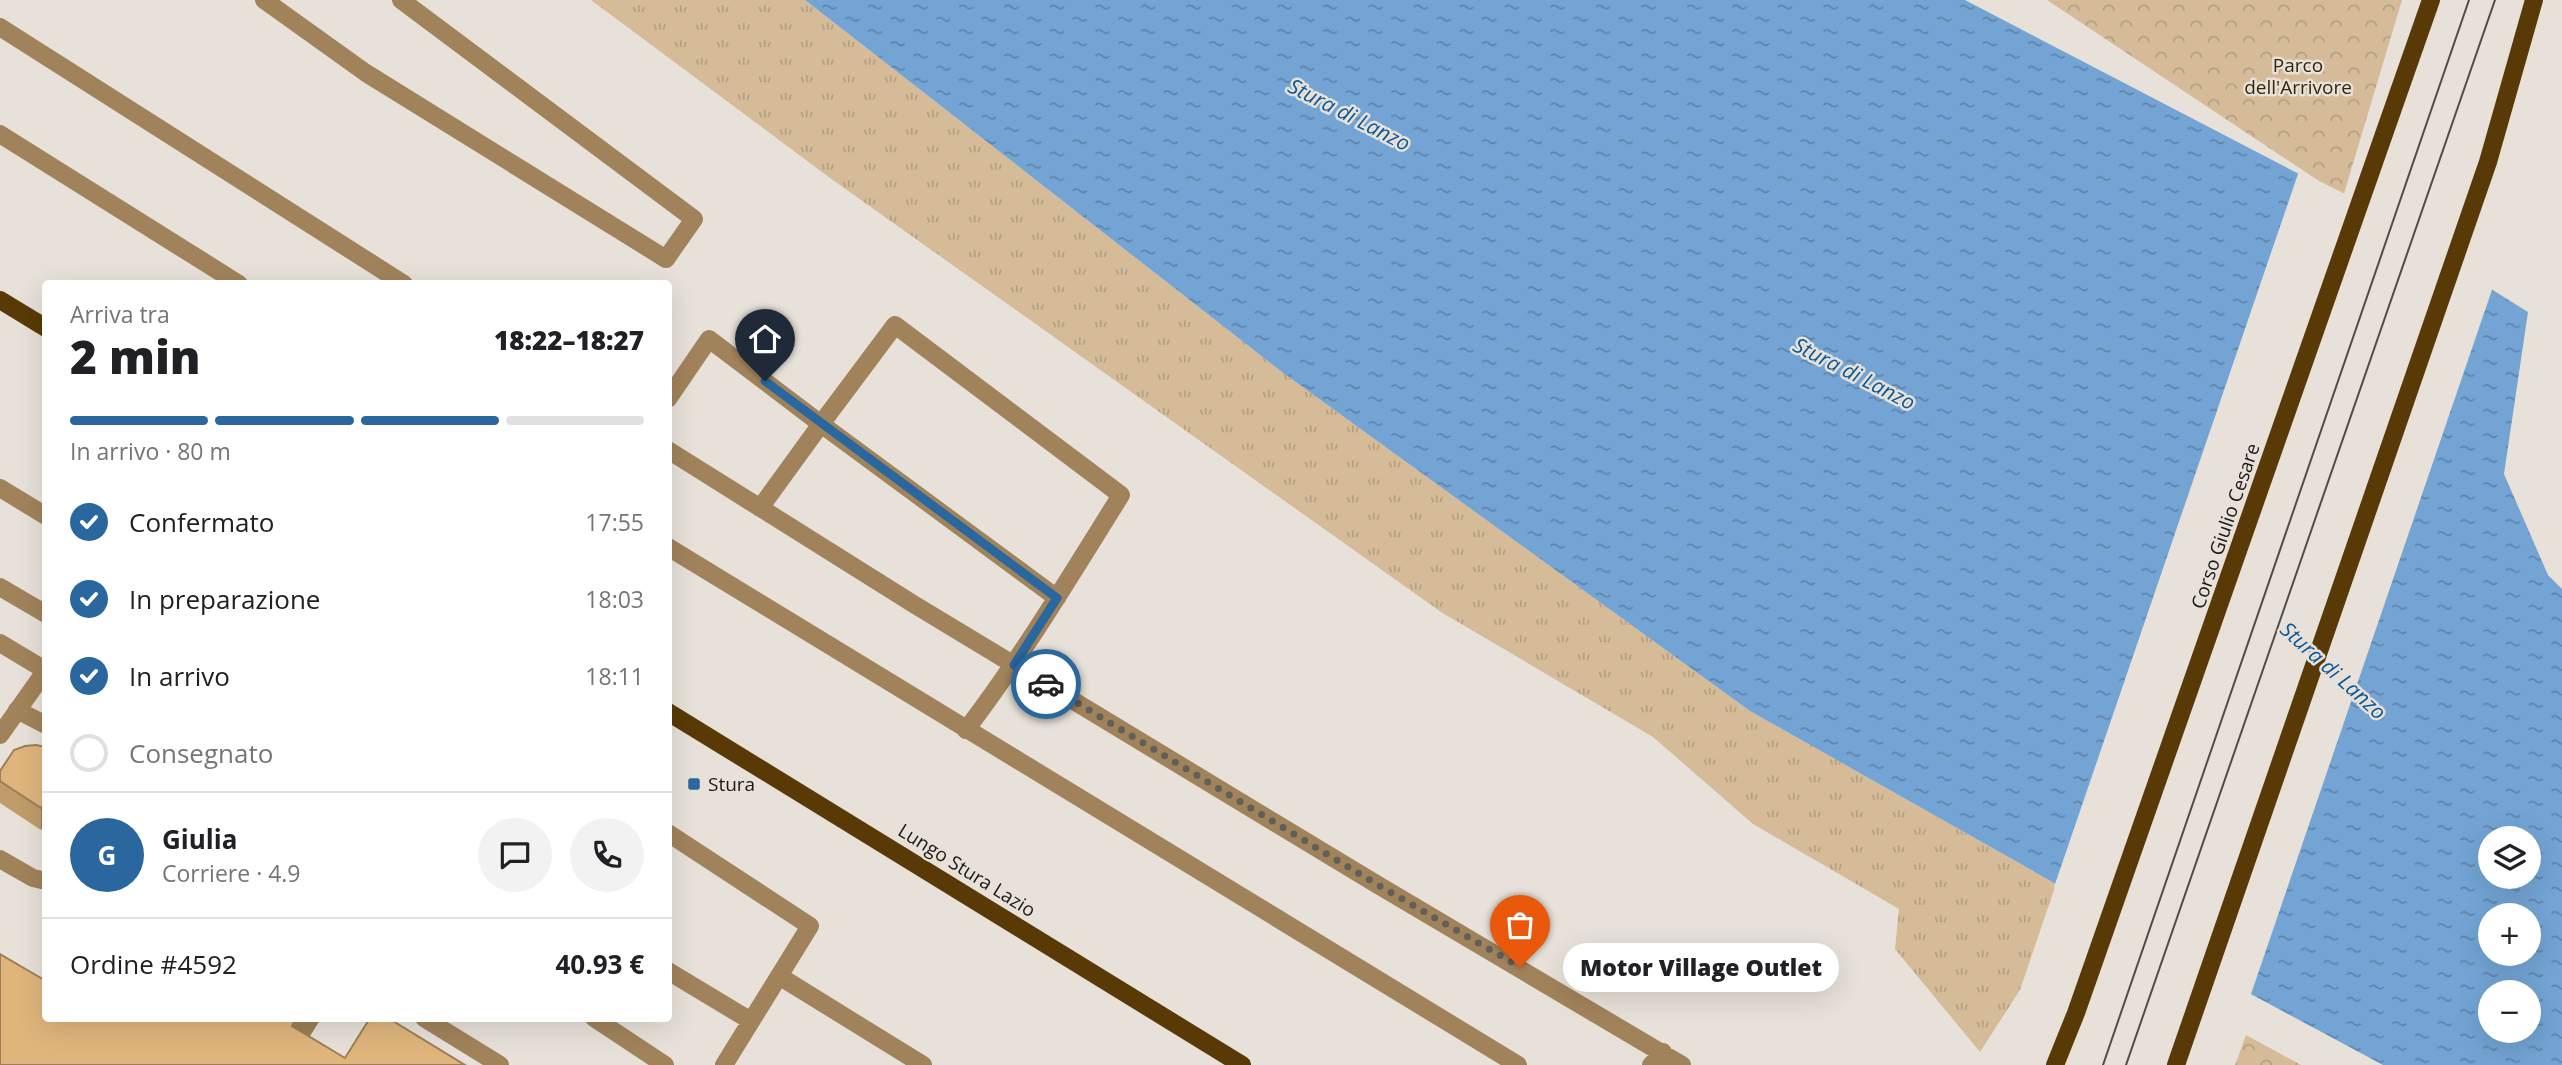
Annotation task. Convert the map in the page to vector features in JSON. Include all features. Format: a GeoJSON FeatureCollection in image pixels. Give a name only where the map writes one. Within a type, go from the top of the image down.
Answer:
{"type":"FeatureCollection","features":[{"type":"Feature","properties":{"kind":"main road","name":"Corso Giulio Cesare"},"geometry":{"type":"LineString","coordinates":[[2055,1065],[2076,1013],[2431,0]]}},
{"type":"Feature","properties":{"kind":"main road"},"geometry":{"type":"LineString","coordinates":[[2178,1061],[2488,162],[2534,0]]}},
{"type":"Feature","properties":{"kind":"main road"},"geometry":{"type":"LineString","coordinates":[[0,300],[42,326]]}},
{"type":"Feature","properties":{"kind":"main road","name":"Lungo Stura Lazio"},"geometry":{"type":"LineString","coordinates":[[672,714],[1242,1065]]}},
{"type":"Feature","properties":{"kind":"lane"},"geometry":{"type":"LineString","coordinates":[[264,0],[366,73],[666,259],[694,219],[401,0]]}},
{"type":"Feature","properties":{"kind":"lane"},"geometry":{"type":"LineString","coordinates":[[0,27],[398,280]]}},
{"type":"Feature","properties":{"kind":"lane"},"geometry":{"type":"LineString","coordinates":[[0,134],[233,280]]}},
{"type":"Feature","properties":{"kind":"lane"},"geometry":{"type":"LineString","coordinates":[[760,508],[895,325],[1121,495],[1014,665],[967,730]]}},
{"type":"Feature","properties":{"kind":"lane"},"geometry":{"type":"LineString","coordinates":[[672,393],[709,339],[1057,598]]}},
{"type":"Feature","properties":{"kind":"lane"},"geometry":{"type":"LineString","coordinates":[[672,453],[1014,665],[1390,892],[1657,1059],[1682,1065]]}},
{"type":"Feature","properties":{"kind":"lane"},"geometry":{"type":"LineString","coordinates":[[0,488],[42,514]]}},
{"type":"Feature","properties":{"kind":"lane"},"geometry":{"type":"LineString","coordinates":[[672,549],[1518,1065]]}},
{"type":"Feature","properties":{"kind":"lane"},"geometry":{"type":"LineString","coordinates":[[0,587],[42,612]]}},
{"type":"Feature","properties":{"kind":"lane"},"geometry":{"type":"LineString","coordinates":[[0,643],[42,668]]}},
{"type":"Feature","properties":{"kind":"lane"},"geometry":{"type":"LineString","coordinates":[[0,735],[42,674]]}},
{"type":"Feature","properties":{"kind":"lane"},"geometry":{"type":"LineString","coordinates":[[18,710],[42,723]]}},
{"type":"Feature","properties":{"kind":"lane"},"geometry":{"type":"LineString","coordinates":[[672,836],[810,926],[724,1065]]}},
{"type":"Feature","properties":{"kind":"lane"},"geometry":{"type":"LineString","coordinates":[[0,859],[33,878],[42,880]]}},
{"type":"Feature","properties":{"kind":"lane"},"geometry":{"type":"LineString","coordinates":[[672,973],[751,1021]]}},
{"type":"Feature","properties":{"kind":"lane"},"geometry":{"type":"LineString","coordinates":[[779,976],[923,1065]]}},
{"type":"Feature","properties":{"kind":"lane"},"geometry":{"type":"LineString","coordinates":[[430,1022],[499,1065]]}},
{"type":"Feature","properties":{"kind":"lane"},"geometry":{"type":"LineString","coordinates":[[600,1022],[666,1065]]}},
{"type":"Feature","properties":{"kind":"green space"},"geometry":{"type":"Polygon","coordinates":[[[591,0],[805,0],[1282,372],[1750,711],[2056,884],[2020,990],[1980,1052],[1895,949],[1899,909],[1753,824],[1653,737],[1441,612],[830,178],[591,0]]]}},
{"type":"Feature","properties":{"kind":"green space","name":"Parco dell'Arrivore"},"geometry":{"type":"Polygon","coordinates":[[[2047,0],[2402,0],[2343,197],[2047,0]]]}},
{"type":"Feature","properties":{"kind":"green space"},"geometry":{"type":"Polygon","coordinates":[[[2246,1035],[2301,1065],[2235,1065],[2246,1035]]]}},
{"type":"Feature","properties":{"kind":"water","name":"Stura di Lanzo"},"geometry":{"type":"Polygon","coordinates":[[[805,0],[1965,0],[2343,197],[2528,312],[2504,474],[2548,575],[2562,589],[2562,1065],[2383,1065],[2247,992],[1750,711],[1282,372],[805,0]]]}},
{"type":"Feature","properties":{"kind":"pier"},"geometry":{"type":"Polygon","coordinates":[[[2299,171],[2345,194],[2493,287],[2250,997],[2054,887],[2299,171]]]}},
{"type":"Feature","properties":{"kind":"building"},"geometry":{"type":"Polygon","coordinates":[[[25,746],[42,746],[41,808],[0,781],[0,771],[14,750],[25,746]]]}},
{"type":"Feature","properties":{"kind":"building"},"geometry":{"type":"Polygon","coordinates":[[[0,954],[42,979],[42,1022],[294,1022],[292,1026],[345,1058],[368,1022],[395,1022],[465,1065],[0,1065],[0,954]]]}},
{"type":"Feature","properties":{"kind":"tram line"},"geometry":{"type":"LineString","coordinates":[[2103,1065],[2469,0]]}},
{"type":"Feature","properties":{"kind":"tram line"},"geometry":{"type":"LineString","coordinates":[[2126,1065],[2495,0]]}},
{"type":"Feature","properties":{"kind":"way so far"},"geometry":{"type":"LineString","coordinates":[[1046,684],[1378,885],[1520,967]]}},
{"type":"Feature","properties":{"kind":"place","name":"Stura"},"geometry":{"type":"Point","coordinates":[694,784]}},
{"type":"Feature","properties":{"kind":"place","name":"Motor Village Outlet"},"geometry":{"type":"Point","coordinates":[1520,967]}},
{"type":"Feature","properties":{"kind":"route"},"geometry":{"type":"LineString","coordinates":[[765,381],[1057,598],[1014,665],[1046,684]]}}]}
